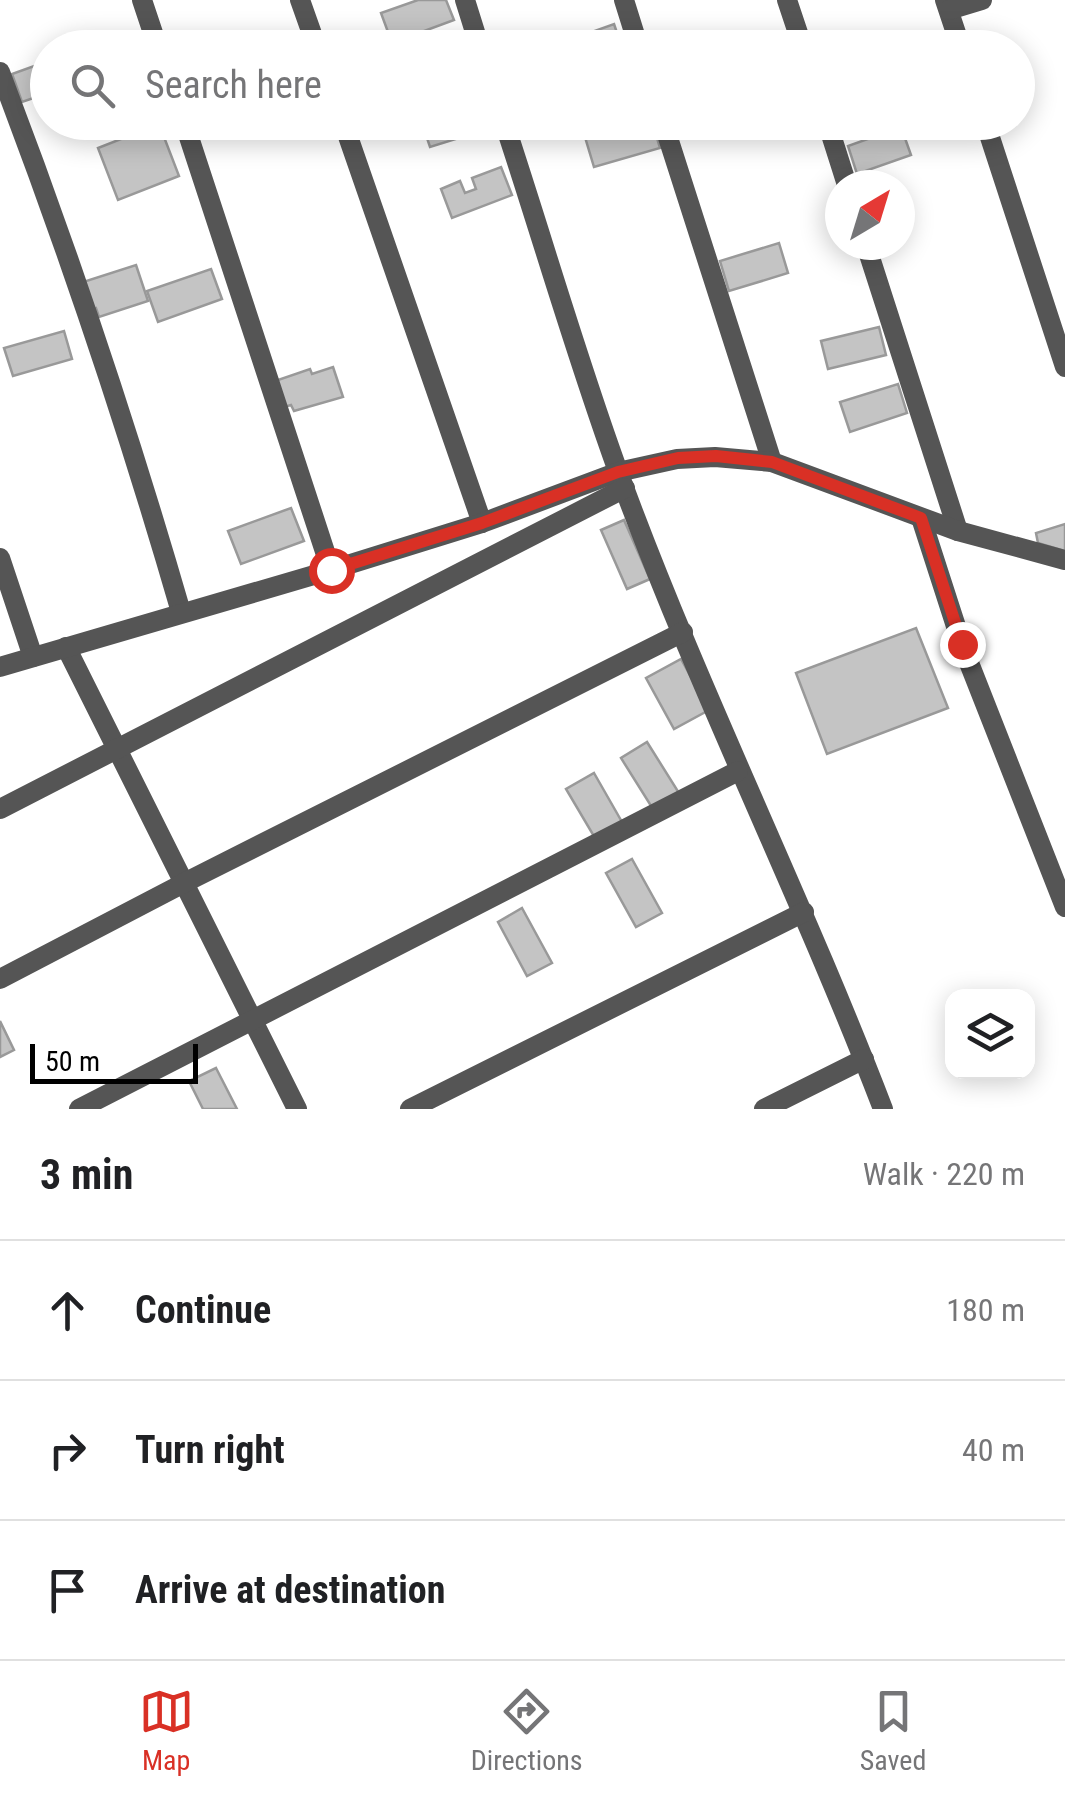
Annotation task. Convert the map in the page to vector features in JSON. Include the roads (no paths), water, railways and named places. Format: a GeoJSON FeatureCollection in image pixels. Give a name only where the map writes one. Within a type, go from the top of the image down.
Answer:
{"type":"FeatureCollection","features":[{"type":"Feature","properties":{"kind":"street"},"geometry":{"type":"LineString","coordinates":[[142,0],[152,30]]}},
{"type":"Feature","properties":{"kind":"street"},"geometry":{"type":"LineString","coordinates":[[300,0],[311,30]]}},
{"type":"Feature","properties":{"kind":"street"},"geometry":{"type":"LineString","coordinates":[[464,0],[474,30]]}},
{"type":"Feature","properties":{"kind":"street"},"geometry":{"type":"LineString","coordinates":[[624,0],[633,30]]}},
{"type":"Feature","properties":{"kind":"street"},"geometry":{"type":"LineString","coordinates":[[788,0],[797,30]]}},
{"type":"Feature","properties":{"kind":"street"},"geometry":{"type":"LineString","coordinates":[[955,30],[947,5],[982,0]]}},
{"type":"Feature","properties":{"kind":"street"},"geometry":{"type":"LineString","coordinates":[[0,72],[56,218],[129,434],[181,612]]}},
{"type":"Feature","properties":{"kind":"street"},"geometry":{"type":"LineString","coordinates":[[190,140],[331,570]]}},
{"type":"Feature","properties":{"kind":"street"},"geometry":{"type":"LineString","coordinates":[[349,140],[482,523]]}},
{"type":"Feature","properties":{"kind":"street"},"geometry":{"type":"LineString","coordinates":[[510,140],[621,480],[738,772],[804,912],[883,1109]]}},
{"type":"Feature","properties":{"kind":"street"},"geometry":{"type":"LineString","coordinates":[[669,140],[772,462]]}},
{"type":"Feature","properties":{"kind":"street"},"geometry":{"type":"LineString","coordinates":[[833,140],[842,170]]}},
{"type":"Feature","properties":{"kind":"street"},"geometry":{"type":"LineString","coordinates":[[991,140],[1065,367]]}},
{"type":"Feature","properties":{"kind":"street"},"geometry":{"type":"LineString","coordinates":[[871,260],[958,531]]}},
{"type":"Feature","properties":{"kind":"street"},"geometry":{"type":"LineString","coordinates":[[0,667],[331,570],[621,480],[678,458],[716,456],[772,462],[958,531],[1065,560]]}},
{"type":"Feature","properties":{"kind":"street"},"geometry":{"type":"LineString","coordinates":[[0,810],[118,751],[621,480]]}},
{"type":"Feature","properties":{"kind":"street"},"geometry":{"type":"LineString","coordinates":[[921,518],[962,644],[1065,907]]}},
{"type":"Feature","properties":{"kind":"street"},"geometry":{"type":"LineString","coordinates":[[0,558],[33,657]]}},
{"type":"Feature","properties":{"kind":"street"},"geometry":{"type":"LineString","coordinates":[[0,979],[184,882],[683,632]]}},
{"type":"Feature","properties":{"kind":"street"},"geometry":{"type":"LineString","coordinates":[[66,647],[296,1109]]}},
{"type":"Feature","properties":{"kind":"street"},"geometry":{"type":"LineString","coordinates":[[79,1109],[738,772]]}},
{"type":"Feature","properties":{"kind":"street"},"geometry":{"type":"LineString","coordinates":[[410,1109],[804,912]]}},
{"type":"Feature","properties":{"kind":"street"},"geometry":{"type":"LineString","coordinates":[[764,1109],[864,1060]]}}]}
